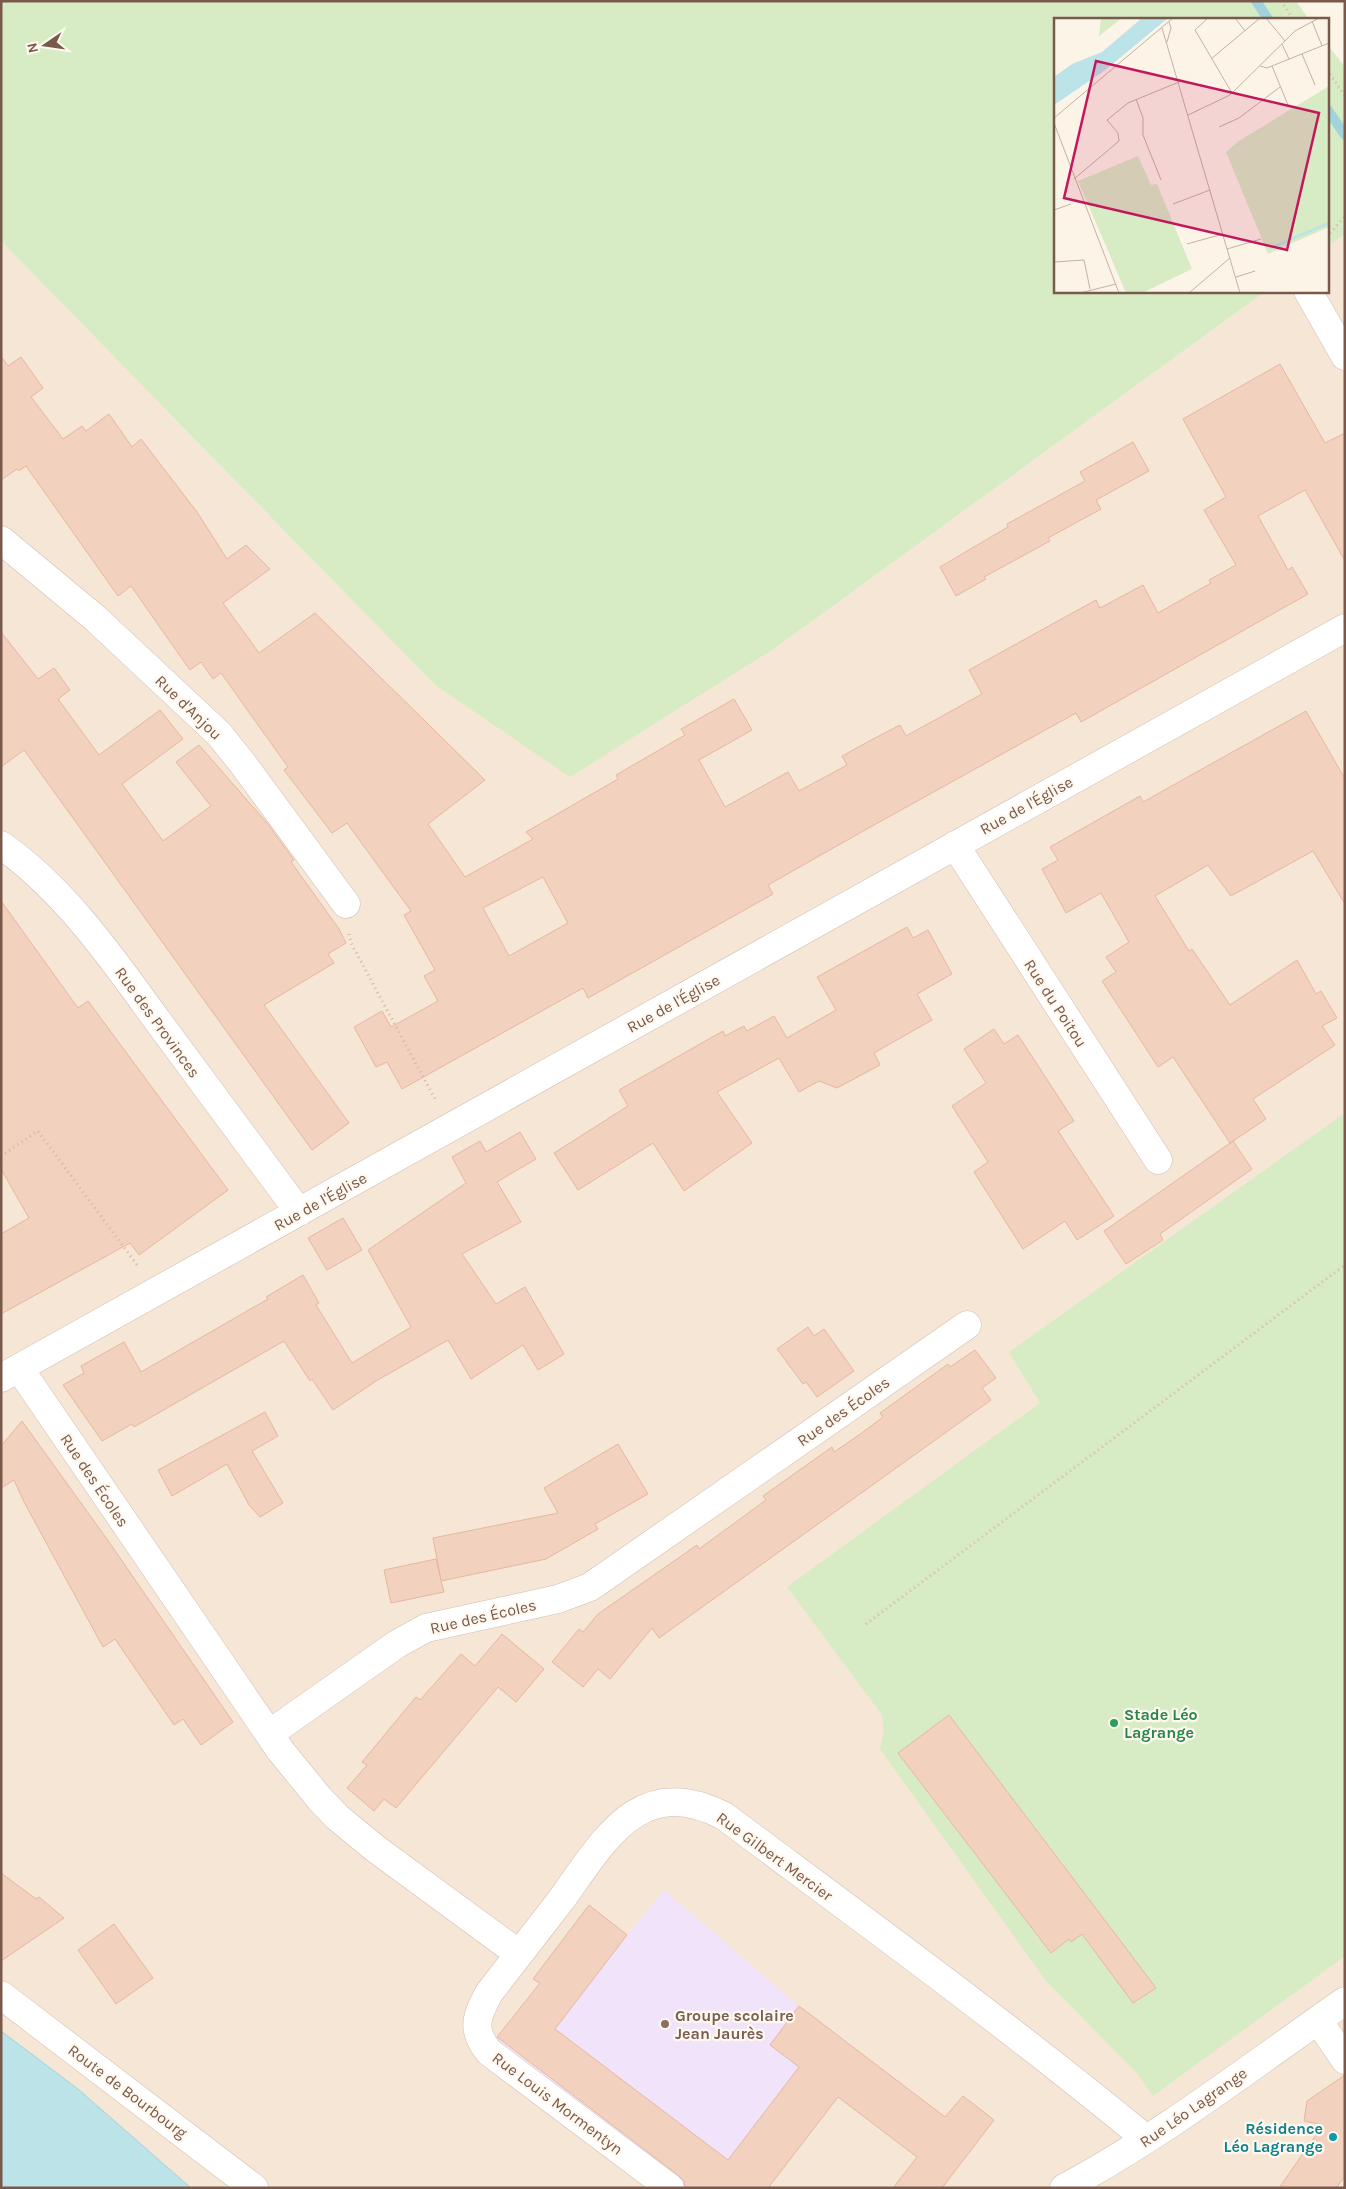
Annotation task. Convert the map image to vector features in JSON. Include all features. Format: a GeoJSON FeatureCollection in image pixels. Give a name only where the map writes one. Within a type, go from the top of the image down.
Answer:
{"type":"FeatureCollection","features":[{"type":"Feature","properties":{"kind":"street"},"geometry":{"type":"LineString","coordinates":[[1309,292],[1345,356]]}},
{"type":"Feature","properties":{"kind":"street","name":"Rue d'Anjou"},"geometry":{"type":"LineString","coordinates":[[1,540],[95,618],[219,734],[346,904]]}},
{"type":"Feature","properties":{"kind":"street","name":"Rue de l'Église"},"geometry":{"type":"LineString","coordinates":[[10,1373],[955,845],[1342,635]]}},
{"type":"Feature","properties":{"kind":"street","name":"Rue du Poitou"},"geometry":{"type":"LineString","coordinates":[[955,845],[1158,1160]]}},
{"type":"Feature","properties":{"kind":"street","name":"Rue des Provinces"},"geometry":{"type":"LineString","coordinates":[[3,849],[59,898],[110,956],[300,1212]]}},
{"type":"Feature","properties":{"kind":"street","name":"Rue des Écoles"},"geometry":{"type":"LineString","coordinates":[[10,1373],[269,1734],[397,1644],[426,1628],[558,1599],[590,1587],[967,1325]]}},
{"type":"Feature","properties":{"kind":"street"},"geometry":{"type":"LineString","coordinates":[[269,1734],[306,1783],[337,1817],[376,1849],[519,1954]]}},
{"type":"Feature","properties":{"kind":"street","name":"Rue Gilbert Mercier"},"geometry":{"type":"LineString","coordinates":[[519,1954],[603,1842],[619,1824],[639,1810],[650,1806],[680,1802],[694,1804],[724,1816],[960,1992],[1089,2092],[1146,2139]]}},
{"type":"Feature","properties":{"kind":"street","name":"Rue Louis Mormentyn"},"geometry":{"type":"LineString","coordinates":[[519,1954],[489,1993],[481,2008],[478,2016],[477,2033],[480,2040],[489,2052],[670,2188]]}},
{"type":"Feature","properties":{"kind":"street","name":"Route de Bourbourg"},"geometry":{"type":"LineString","coordinates":[[1,1995],[254,2188]]}},
{"type":"Feature","properties":{"kind":"street","name":"Rue Léo Lagrange"},"geometry":{"type":"LineString","coordinates":[[1064,2188],[1146,2139],[1345,2002]]}},
{"type":"Feature","properties":{"kind":"street"},"geometry":{"type":"LineString","coordinates":[[1318,2020],[1345,2060]]}},
{"type":"Feature","properties":{"kind":"path"},"geometry":{"type":"LineString","coordinates":[[1281,1],[1292,18]]}},
{"type":"Feature","properties":{"kind":"path"},"geometry":{"type":"LineString","coordinates":[[1328,71],[1345,96]]}},
{"type":"Feature","properties":{"kind":"path"},"geometry":{"type":"LineString","coordinates":[[1328,236],[1345,216]]}},
{"type":"Feature","properties":{"kind":"path"},"geometry":{"type":"LineString","coordinates":[[346,904],[345,923],[351,943],[450,1128]]}},
{"type":"Feature","properties":{"kind":"path"},"geometry":{"type":"LineString","coordinates":[[1,1156],[38,1131],[157,1292]]}},
{"type":"Feature","properties":{"kind":"path"},"geometry":{"type":"LineString","coordinates":[[866,1624],[1345,1265]]}},
{"type":"Feature","properties":{"kind":"shaded area"},"geometry":{"type":"Polygon","coordinates":[[[1345,234],[1345,2188],[191,2188],[78,2089],[1,2031],[1,241],[435,685],[778,646],[1265,292],[1328,292],[1328,246],[1345,234]]]}},
{"type":"Feature","properties":{"kind":"shaded area","name":"Groupe scolaire Jean Jaurès"},"geometry":{"type":"Polygon","coordinates":[[[664,1890],[799,2006],[945,2117],[963,2096],[994,2120],[942,2188],[910,2188],[899,2180],[917,2156],[838,2097],[768,2188],[685,2188],[493,2042],[539,1983],[533,1979],[589,1905],[627,1935],[664,1890]]]}},
{"type":"Feature","properties":{"kind":"green space"},"geometry":{"type":"Polygon","coordinates":[[[1,1],[1296,1],[1308,18],[1054,18],[1054,292],[1265,292],[778,646],[570,777],[435,685],[1,241],[1,1]]]}},
{"type":"Feature","properties":{"kind":"green space"},"geometry":{"type":"Polygon","coordinates":[[[1328,45],[1345,67],[1345,234],[1328,246],[1328,45]]]}},
{"type":"Feature","properties":{"kind":"green space","name":"Stade Léo Lagrange"},"geometry":{"type":"Polygon","coordinates":[[[1345,1113],[1345,1956],[1153,2096],[1136,2072],[1046,1981],[880,1749],[884,1731],[882,1715],[787,1587],[1040,1403],[1009,1352],[1345,1113]]]}},
{"type":"Feature","properties":{"kind":"water"},"geometry":{"type":"Polygon","coordinates":[[[1,2031],[78,2089],[191,2188],[1,2188],[1,2031]]]}},
{"type":"Feature","properties":{"kind":"building"},"geometry":{"type":"Polygon","coordinates":[[[1,356],[8,366],[21,357],[43,388],[31,397],[63,439],[82,426],[86,431],[109,414],[132,447],[141,439],[197,512],[227,559],[246,545],[270,569],[223,603],[259,653],[315,613],[485,780],[428,824],[465,877],[533,839],[526,832],[618,779],[616,775],[685,735],[681,729],[734,699],[752,730],[699,760],[725,807],[788,772],[799,791],[847,765],[842,756],[873,739],[900,725],[906,736],[982,694],[969,670],[1096,600],[1100,608],[1143,585],[1158,613],[1211,583],[1209,580],[1236,565],[1204,510],[1226,497],[1183,419],[1280,364],[1325,443],[1345,433],[1345,561],[1305,490],[1258,516],[1288,570],[1292,567],[1308,594],[1081,722],[1076,713],[865,830],[768,885],[773,894],[588,998],[583,988],[402,1089],[387,1062],[376,1067],[354,1027],[382,1011],[391,1027],[438,1001],[424,976],[435,970],[404,915],[411,911],[347,823],[332,833],[284,770],[288,767],[221,673],[213,679],[201,662],[190,670],[131,586],[118,596],[26,466],[19,471],[17,469],[1,480],[1,356]],[[543,877],[483,908],[509,956],[568,923],[543,877]]]}},
{"type":"Feature","properties":{"kind":"building"},"geometry":{"type":"Polygon","coordinates":[[[1133,442],[1149,471],[1096,500],[1101,509],[1048,538],[1050,541],[984,577],[986,579],[956,596],[940,567],[1008,527],[1007,524],[1085,481],[1080,472],[1133,442]]]}},
{"type":"Feature","properties":{"kind":"building"},"geometry":{"type":"Polygon","coordinates":[[[1,632],[38,679],[54,668],[70,690],[58,699],[99,755],[160,710],[183,739],[122,784],[163,841],[211,806],[176,762],[199,745],[267,823],[294,860],[291,862],[339,929],[346,943],[328,954],[334,963],[264,1005],[349,1123],[312,1150],[24,750],[1,767],[1,632]]]}},
{"type":"Feature","properties":{"kind":"building"},"geometry":{"type":"Polygon","coordinates":[[[1306,711],[1345,779],[1345,904],[1313,851],[1231,896],[1208,865],[1155,896],[1189,951],[1192,949],[1230,1005],[1297,960],[1316,994],[1321,991],[1337,1018],[1322,1026],[1335,1045],[1253,1099],[1266,1119],[1230,1143],[1173,1057],[1158,1067],[1102,981],[1116,972],[1106,957],[1129,942],[1101,893],[1066,913],[1042,869],[1058,860],[1050,847],[1140,796],[1143,802],[1306,711]]]}},
{"type":"Feature","properties":{"kind":"building"},"geometry":{"type":"Polygon","coordinates":[[[1,901],[78,1008],[88,1001],[228,1190],[139,1255],[130,1243],[1,1314],[1,1234],[29,1218],[1,1169],[1,901]]]}},
{"type":"Feature","properties":{"kind":"building"},"geometry":{"type":"Polygon","coordinates":[[[907,927],[913,938],[928,930],[952,974],[917,994],[932,1020],[874,1053],[880,1065],[837,1088],[819,1081],[799,1092],[779,1058],[717,1092],[752,1143],[684,1191],[653,1143],[578,1190],[554,1153],[628,1106],[619,1090],[723,1031],[725,1036],[744,1026],[747,1031],[774,1016],[787,1038],[836,1010],[817,977],[907,927]]]}},
{"type":"Feature","properties":{"kind":"building"},"geometry":{"type":"Polygon","coordinates":[[[994,1029],[1004,1044],[1018,1035],[1074,1121],[1058,1131],[1114,1216],[1077,1240],[1065,1221],[1023,1249],[974,1172],[988,1162],[952,1106],[986,1083],[964,1049],[994,1029]]]}},
{"type":"Feature","properties":{"kind":"building"},"geometry":{"type":"Polygon","coordinates":[[[520,1132],[536,1159],[497,1182],[521,1222],[462,1254],[496,1304],[525,1287],[564,1354],[538,1370],[523,1345],[471,1379],[448,1340],[376,1381],[333,1410],[312,1379],[310,1381],[284,1341],[134,1427],[132,1424],[102,1441],[63,1385],[84,1373],[81,1366],[124,1342],[141,1372],[268,1299],[266,1297],[303,1275],[319,1303],[316,1305],[352,1363],[411,1327],[368,1250],[466,1183],[452,1157],[480,1141],[486,1152],[520,1132]]]}},
{"type":"Feature","properties":{"kind":"building"},"geometry":{"type":"Polygon","coordinates":[[[1233,1141],[1252,1169],[1160,1234],[1163,1240],[1126,1264],[1104,1231],[1233,1141]]]}},
{"type":"Feature","properties":{"kind":"building"},"geometry":{"type":"Polygon","coordinates":[[[343,1218],[362,1250],[327,1270],[308,1238],[343,1218]]]}},
{"type":"Feature","properties":{"kind":"building"},"geometry":{"type":"Polygon","coordinates":[[[808,1327],[814,1336],[824,1329],[854,1371],[817,1397],[806,1382],[803,1384],[777,1349],[808,1327]]]}},
{"type":"Feature","properties":{"kind":"building"},"geometry":{"type":"Polygon","coordinates":[[[975,1350],[996,1378],[982,1388],[991,1400],[659,1638],[652,1628],[610,1679],[598,1669],[583,1687],[552,1662],[579,1629],[583,1632],[598,1614],[697,1545],[699,1549],[766,1500],[763,1496],[832,1447],[834,1452],[859,1435],[883,1417],[880,1413],[948,1364],[950,1367],[975,1350]]]}},
{"type":"Feature","properties":{"kind":"building"},"geometry":{"type":"Polygon","coordinates":[[[265,1412],[278,1436],[252,1451],[283,1503],[260,1517],[249,1505],[227,1464],[172,1496],[158,1470],[265,1412]]]}},
{"type":"Feature","properties":{"kind":"building"},"geometry":{"type":"Polygon","coordinates":[[[22,1421],[109,1542],[233,1722],[201,1745],[183,1719],[174,1725],[115,1639],[103,1647],[24,1502],[14,1480],[1,1488],[1,1446],[22,1421]]]}},
{"type":"Feature","properties":{"kind":"building"},"geometry":{"type":"Polygon","coordinates":[[[618,1444],[648,1494],[595,1524],[598,1529],[546,1559],[441,1581],[444,1592],[391,1603],[384,1570],[436,1559],[441,1580],[433,1538],[558,1513],[544,1488],[618,1444]]]}},
{"type":"Feature","properties":{"kind":"building"},"geometry":{"type":"Polygon","coordinates":[[[502,1634],[544,1669],[516,1702],[498,1687],[396,1808],[384,1799],[374,1811],[347,1788],[367,1765],[362,1762],[416,1697],[420,1700],[461,1654],[475,1666],[502,1634]]]}},
{"type":"Feature","properties":{"kind":"building"},"geometry":{"type":"Polygon","coordinates":[[[949,1715],[1156,1988],[1133,2003],[1082,1934],[1071,1942],[1069,1939],[1051,1953],[898,1753],[949,1715]]]}},
{"type":"Feature","properties":{"kind":"building"},"geometry":{"type":"Polygon","coordinates":[[[1,1873],[36,1899],[39,1897],[64,1918],[1,1961],[1,1873]]]}},
{"type":"Feature","properties":{"kind":"building"},"geometry":{"type":"Polygon","coordinates":[[[589,1905],[627,1935],[555,2029],[728,2160],[799,2067],[770,2045],[799,2006],[945,2117],[963,2096],[994,2120],[942,2188],[893,2188],[917,2157],[838,2097],[768,2188],[685,2188],[684,2181],[679,2176],[497,2037],[540,1983],[533,1979],[589,1905]]]}},
{"type":"Feature","properties":{"kind":"building"},"geometry":{"type":"Polygon","coordinates":[[[114,1924],[153,1978],[116,2004],[78,1950],[114,1924]]]}},
{"type":"Feature","properties":{"kind":"building","name":"Résidence Léo Lagrange"},"geometry":{"type":"Polygon","coordinates":[[[1345,2075],[1345,2176],[1336,2188],[1279,2188],[1323,2125],[1304,2121],[1307,2101],[1345,2075]]]}},
{"type":"Feature","properties":{"kind":"waterway"},"geometry":{"type":"LineString","coordinates":[[1256,1],[1267,18]]}},
{"type":"Feature","properties":{"kind":"waterway"},"geometry":{"type":"LineString","coordinates":[[1328,110],[1345,135]]}},
{"type":"Feature","properties":{"kind":"place","name":"Stade Léo Lagrange"},"geometry":{"type":"Point","coordinates":[1114,1723]}},
{"type":"Feature","properties":{"kind":"place","name":"Groupe scolaire Jean Jaurès"},"geometry":{"type":"Point","coordinates":[665,2024]}},
{"type":"Feature","properties":{"kind":"place","name":"Résidence Léo Lagrange"},"geometry":{"type":"Point","coordinates":[1333,2137]}}]}
